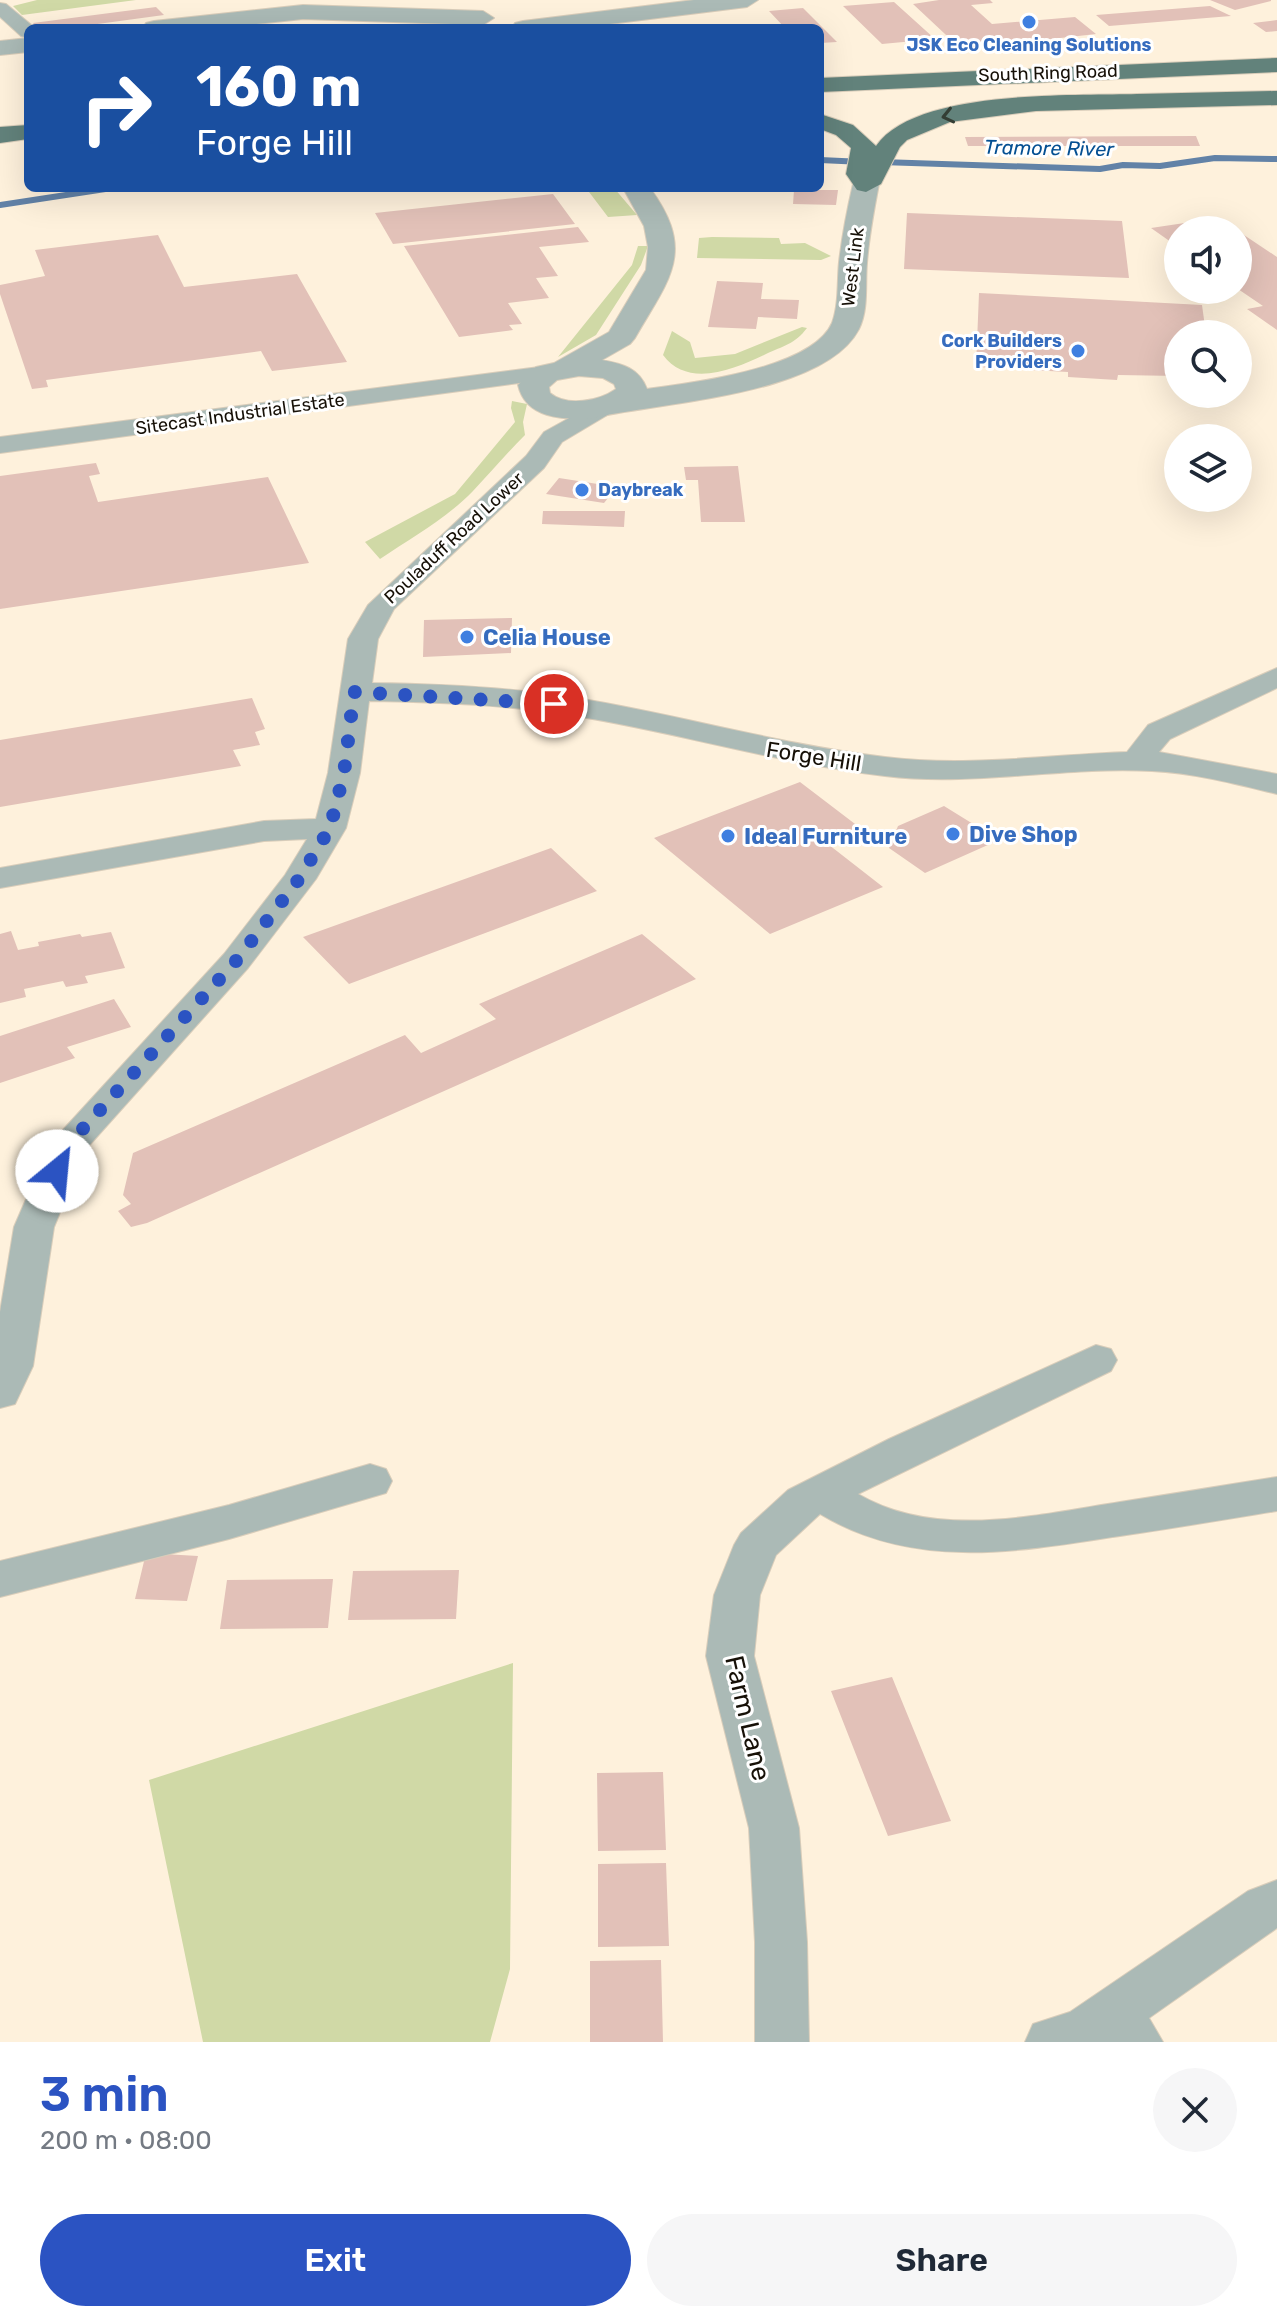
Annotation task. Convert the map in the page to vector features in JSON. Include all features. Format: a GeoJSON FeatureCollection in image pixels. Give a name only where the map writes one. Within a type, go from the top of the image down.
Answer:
{"type":"FeatureCollection","features":[{"type":"Feature","properties":{"kind":"highway"},"geometry":{"type":"LineString","coordinates":[[824,66],[1277,48]]}},
{"type":"Feature","properties":{"kind":"highway","name":"South Ring Road"},"geometry":{"type":"LineString","coordinates":[[824,99],[1188,74],[1277,64]]}},
{"type":"Feature","properties":{"kind":"highway"},"geometry":{"type":"LineString","coordinates":[[1188,74],[1277,82]]}},
{"type":"Feature","properties":{"kind":"highway","name":"South Ring Road"},"geometry":{"type":"LineString","coordinates":[[824,85],[1188,74]]}},
{"type":"Feature","properties":{"kind":"highway"},"geometry":{"type":"LineString","coordinates":[[942,92],[1277,82]]}},
{"type":"Feature","properties":{"kind":"highway"},"geometry":{"type":"LineString","coordinates":[[824,122],[856,136],[864,147],[859,174],[866,184],[878,175],[883,150],[898,135],[961,113],[1050,104],[1277,98]]}},
{"type":"Feature","properties":{"kind":"highway"},"geometry":{"type":"LineString","coordinates":[[0,135],[24,132]]}},
{"type":"Feature","properties":{"kind":"highway"},"geometry":{"type":"LineString","coordinates":[[0,149],[24,147]]}},
{"type":"Feature","properties":{"kind":"street"},"geometry":{"type":"LineString","coordinates":[[191,24],[303,12],[502,20],[631,13],[747,0]]}},
{"type":"Feature","properties":{"kind":"street"},"geometry":{"type":"LineString","coordinates":[[0,8],[24,29]]}},
{"type":"Feature","properties":{"kind":"street"},"geometry":{"type":"LineString","coordinates":[[0,48],[24,45]]}},
{"type":"Feature","properties":{"kind":"street","name":"West Link"},"geometry":{"type":"LineString","coordinates":[[617,391],[695,390],[744,383],[788,369],[818,352],[843,331],[849,311],[866,184]]}},
{"type":"Feature","properties":{"kind":"street"},"geometry":{"type":"LineString","coordinates":[[551,387],[620,338],[647,297],[663,259],[656,218],[639,192]]}},
{"type":"Feature","properties":{"kind":"street"},"geometry":{"type":"LineString","coordinates":[[617,391],[620,338]]}},
{"type":"Feature","properties":{"kind":"street"},"geometry":{"type":"LineString","coordinates":[[551,387],[594,367],[617,391]]}},
{"type":"Feature","properties":{"kind":"street","name":"Sitecast Industrial Estate"},"geometry":{"type":"LineString","coordinates":[[0,445],[480,383],[551,387]]}},
{"type":"Feature","properties":{"kind":"street"},"geometry":{"type":"LineString","coordinates":[[551,387],[617,391]]}},
{"type":"Feature","properties":{"kind":"street"},"geometry":{"type":"LineString","coordinates":[[551,387],[553,437]]}},
{"type":"Feature","properties":{"kind":"street","name":"Pouladuff Road Lower"},"geometry":{"type":"LineString","coordinates":[[6,1380],[34,1227],[69,1144],[236,961],[299,879],[330,828],[344,773],[363,639],[382,605],[493,504],[535,462],[553,437],[617,391]]}},
{"type":"Feature","properties":{"kind":"street"},"geometry":{"type":"LineString","coordinates":[[1136,761],[1159,732],[1277,677]]}},
{"type":"Feature","properties":{"kind":"street","name":"Forge Hill"},"geometry":{"type":"LineString","coordinates":[[354,692],[534,701],[631,717],[768,749],[888,768],[991,772],[1136,761],[1196,766],[1277,784]]}},
{"type":"Feature","properties":{"kind":"street"},"geometry":{"type":"LineString","coordinates":[[0,878],[264,831],[330,828]]}},
{"type":"Feature","properties":{"kind":"street","name":"Farm Lane"},"geometry":{"type":"LineString","coordinates":[[782,2042],[781,1942],[774,1828],[730,1656],[737,1595],[757,1545],[804,1502],[904,1450],[1096,1360]]}},
{"type":"Feature","properties":{"kind":"street"},"geometry":{"type":"LineString","coordinates":[[0,1579],[229,1522],[370,1481]]}},
{"type":"Feature","properties":{"kind":"street"},"geometry":{"type":"LineString","coordinates":[[821,1493],[847,1512],[885,1527],[945,1538],[1012,1537],[1277,1494]]}},
{"type":"Feature","properties":{"kind":"street"},"geometry":{"type":"LineString","coordinates":[[1052,2042],[1084,2033],[1124,2028],[1266,1907],[1277,1903]]}},
{"type":"Feature","properties":{"kind":"green space"},"geometry":{"type":"Polygon","coordinates":[[[37,0],[136,0],[22,15],[13,6],[37,0]]]}},
{"type":"Feature","properties":{"kind":"green space"},"geometry":{"type":"Polygon","coordinates":[[[589,192],[617,192],[637,215],[608,217],[589,192]]]}},
{"type":"Feature","properties":{"kind":"green space"},"geometry":{"type":"Polygon","coordinates":[[[699,238],[779,238],[781,244],[805,243],[831,256],[821,260],[697,258],[699,238]]]}},
{"type":"Feature","properties":{"kind":"green space"},"geometry":{"type":"Polygon","coordinates":[[[638,246],[648,246],[641,265],[596,335],[558,357],[632,265],[638,246]]]}},
{"type":"Feature","properties":{"kind":"green space"},"geometry":{"type":"Polygon","coordinates":[[[802,327],[807,328],[788,344],[740,365],[712,373],[685,371],[663,355],[672,331],[690,342],[695,358],[735,354],[802,327]]]}},
{"type":"Feature","properties":{"kind":"green space"},"geometry":{"type":"Polygon","coordinates":[[[512,401],[527,404],[523,422],[525,435],[463,501],[380,559],[365,542],[455,494],[515,422],[512,401]]]}},
{"type":"Feature","properties":{"kind":"green space"},"geometry":{"type":"Polygon","coordinates":[[[513,1663],[510,1969],[490,2042],[203,2042],[149,1780],[513,1663]]]}},
{"type":"Feature","properties":{"kind":"building"},"geometry":{"type":"Polygon","coordinates":[[[939,0],[990,0],[993,3],[971,5],[992,24],[1075,17],[1096,34],[961,49],[913,4],[939,0]]]}},
{"type":"Feature","properties":{"kind":"building"},"geometry":{"type":"Polygon","coordinates":[[[1210,0],[1271,0],[1271,1],[1235,10],[1210,0]]]}},
{"type":"Feature","properties":{"kind":"building"},"geometry":{"type":"Polygon","coordinates":[[[894,2],[935,39],[882,44],[843,6],[894,2]]]}},
{"type":"Feature","properties":{"kind":"building"},"geometry":{"type":"Polygon","coordinates":[[[1210,6],[1231,16],[1109,26],[1096,15],[1210,6]]]}},
{"type":"Feature","properties":{"kind":"building"},"geometry":{"type":"Polygon","coordinates":[[[156,7],[164,15],[98,24],[33,23],[156,7]]]}},
{"type":"Feature","properties":{"kind":"building"},"geometry":{"type":"Polygon","coordinates":[[[803,8],[819,24],[781,24],[769,11],[803,8]]]}},
{"type":"Feature","properties":{"kind":"building"},"geometry":{"type":"Polygon","coordinates":[[[1277,20],[1277,31],[1266,32],[1253,23],[1277,20]]]}},
{"type":"Feature","properties":{"kind":"building"},"geometry":{"type":"Polygon","coordinates":[[[824,29],[837,42],[824,43],[824,29]]]}},
{"type":"Feature","properties":{"kind":"building"},"geometry":{"type":"Polygon","coordinates":[[[1196,136],[1200,146],[968,146],[965,137],[1196,136]]]}},
{"type":"Feature","properties":{"kind":"building"},"geometry":{"type":"Polygon","coordinates":[[[838,190],[836,205],[793,204],[794,192],[838,190]]]}},
{"type":"Feature","properties":{"kind":"building"},"geometry":{"type":"Polygon","coordinates":[[[553,194],[575,224],[393,244],[375,213],[553,194]]]}},
{"type":"Feature","properties":{"kind":"building"},"geometry":{"type":"Polygon","coordinates":[[[907,213],[1122,221],[1129,278],[904,269],[907,213]]]}},
{"type":"Feature","properties":{"kind":"building"},"geometry":{"type":"Polygon","coordinates":[[[1164,226],[1164,237],[1151,228],[1164,226]]]}},
{"type":"Feature","properties":{"kind":"building"},"geometry":{"type":"Polygon","coordinates":[[[578,227],[589,242],[539,247],[558,276],[536,278],[549,298],[508,303],[522,324],[509,325],[513,330],[459,337],[404,246],[578,227]]]}},
{"type":"Feature","properties":{"kind":"building"},"geometry":{"type":"Polygon","coordinates":[[[158,235],[184,287],[297,274],[347,362],[272,371],[261,351],[46,380],[48,387],[32,389],[0,294],[0,285],[45,276],[35,250],[158,235]]]}},
{"type":"Feature","properties":{"kind":"building"},"geometry":{"type":"Polygon","coordinates":[[[1252,240],[1277,257],[1277,330],[1247,309],[1263,306],[1252,299],[1252,240]]]}},
{"type":"Feature","properties":{"kind":"building"},"geometry":{"type":"Polygon","coordinates":[[[717,281],[763,283],[761,299],[799,300],[797,319],[758,317],[756,329],[708,327],[717,281]]]}},
{"type":"Feature","properties":{"kind":"building","name":"Cork Builders Providers"},"geometry":{"type":"Polygon","coordinates":[[[979,293],[1202,305],[1204,320],[1164,320],[1164,376],[1118,375],[1117,380],[1068,377],[1068,372],[976,367],[979,293]]]}},
{"type":"Feature","properties":{"kind":"building"},"geometry":{"type":"Polygon","coordinates":[[[96,463],[100,474],[89,476],[98,502],[268,477],[309,563],[0,609],[0,476],[96,463]]]}},
{"type":"Feature","properties":{"kind":"building"},"geometry":{"type":"Polygon","coordinates":[[[738,466],[745,522],[701,522],[698,480],[686,480],[684,467],[738,466]]]}},
{"type":"Feature","properties":{"kind":"building"},"geometry":{"type":"Polygon","coordinates":[[[559,478],[617,487],[604,503],[546,494],[559,478]]]}},
{"type":"Feature","properties":{"kind":"building"},"geometry":{"type":"Polygon","coordinates":[[[543,511],[625,511],[624,527],[542,524],[543,511]]]}},
{"type":"Feature","properties":{"kind":"building","name":"Celia House"},"geometry":{"type":"Polygon","coordinates":[[[512,618],[511,653],[423,657],[424,620],[512,618]]]}},
{"type":"Feature","properties":{"kind":"building"},"geometry":{"type":"Polygon","coordinates":[[[252,698],[265,729],[255,732],[260,745],[233,750],[241,766],[0,807],[0,740],[252,698]]]}},
{"type":"Feature","properties":{"kind":"building"},"geometry":{"type":"Polygon","coordinates":[[[800,782],[859,827],[824,841],[883,887],[770,934],[654,838],[800,782]]]}},
{"type":"Feature","properties":{"kind":"building"},"geometry":{"type":"Polygon","coordinates":[[[944,806],[999,840],[925,873],[889,848],[898,826],[944,806]]]}},
{"type":"Feature","properties":{"kind":"building"},"geometry":{"type":"Polygon","coordinates":[[[551,848],[597,891],[349,984],[303,937],[551,848]]]}},
{"type":"Feature","properties":{"kind":"building"},"geometry":{"type":"Polygon","coordinates":[[[11,931],[18,950],[39,946],[38,942],[111,932],[125,968],[85,976],[88,983],[66,987],[63,981],[24,989],[26,997],[0,1003],[0,934],[11,931]]]}},
{"type":"Feature","properties":{"kind":"building"},"geometry":{"type":"Polygon","coordinates":[[[642,934],[696,979],[147,1223],[131,1227],[118,1211],[131,1204],[123,1195],[133,1153],[405,1035],[421,1053],[496,1019],[479,1004],[642,934]]]}},
{"type":"Feature","properties":{"kind":"building"},"geometry":{"type":"Polygon","coordinates":[[[114,999],[131,1027],[67,1047],[75,1058],[0,1083],[0,1036],[114,999]]]}},
{"type":"Feature","properties":{"kind":"building"},"geometry":{"type":"Polygon","coordinates":[[[146,1553],[198,1556],[187,1601],[135,1599],[146,1553]]]}},
{"type":"Feature","properties":{"kind":"building"},"geometry":{"type":"Polygon","coordinates":[[[459,1570],[456,1619],[348,1620],[353,1571],[459,1570]]]}},
{"type":"Feature","properties":{"kind":"building"},"geometry":{"type":"Polygon","coordinates":[[[333,1579],[328,1628],[220,1629],[227,1580],[333,1579]]]}},
{"type":"Feature","properties":{"kind":"building"},"geometry":{"type":"Polygon","coordinates":[[[892,1677],[951,1821],[888,1836],[831,1691],[892,1677]]]}},
{"type":"Feature","properties":{"kind":"building"},"geometry":{"type":"Polygon","coordinates":[[[663,1772],[666,1850],[598,1851],[597,1773],[663,1772]]]}},
{"type":"Feature","properties":{"kind":"building"},"geometry":{"type":"Polygon","coordinates":[[[666,1863],[669,1946],[598,1947],[598,1864],[666,1863]]]}},
{"type":"Feature","properties":{"kind":"building"},"geometry":{"type":"Polygon","coordinates":[[[661,1960],[663,2042],[590,2042],[590,1961],[661,1960]]]}},
{"type":"Feature","properties":{"kind":"waterway","name":"Tramore River"},"geometry":{"type":"LineString","coordinates":[[881,162],[1100,169],[1123,165],[1160,166],[1215,158],[1277,159]]}},
{"type":"Feature","properties":{"kind":"waterway","name":"Tramore River"},"geometry":{"type":"LineString","coordinates":[[824,160],[863,162]]}},
{"type":"Feature","properties":{"kind":"waterway","name":"Tramore River"},"geometry":{"type":"LineString","coordinates":[[0,205],[86,192]]}},
{"type":"Feature","properties":{"kind":"place","name":"JSK Eco Cleaning Solutions"},"geometry":{"type":"Point","coordinates":[1029,22]}},
{"type":"Feature","properties":{"kind":"place","name":"Cork Builders Providers"},"geometry":{"type":"Point","coordinates":[1078,351]}},
{"type":"Feature","properties":{"kind":"place","name":"Daybreak"},"geometry":{"type":"Point","coordinates":[582,490]}},
{"type":"Feature","properties":{"kind":"place","name":"Celia House"},"geometry":{"type":"Point","coordinates":[467,637]}},
{"type":"Feature","properties":{"kind":"place","name":"Dive Shop"},"geometry":{"type":"Point","coordinates":[953,834]}},
{"type":"Feature","properties":{"kind":"place","name":"Ideal Furniture"},"geometry":{"type":"Point","coordinates":[728,836]}},
{"type":"Feature","properties":{"kind":"route"},"geometry":{"type":"LineString","coordinates":[[57,1171],[69,1144],[236,961],[299,879],[330,828],[344,773],[354,692],[554,704]]}}]}
